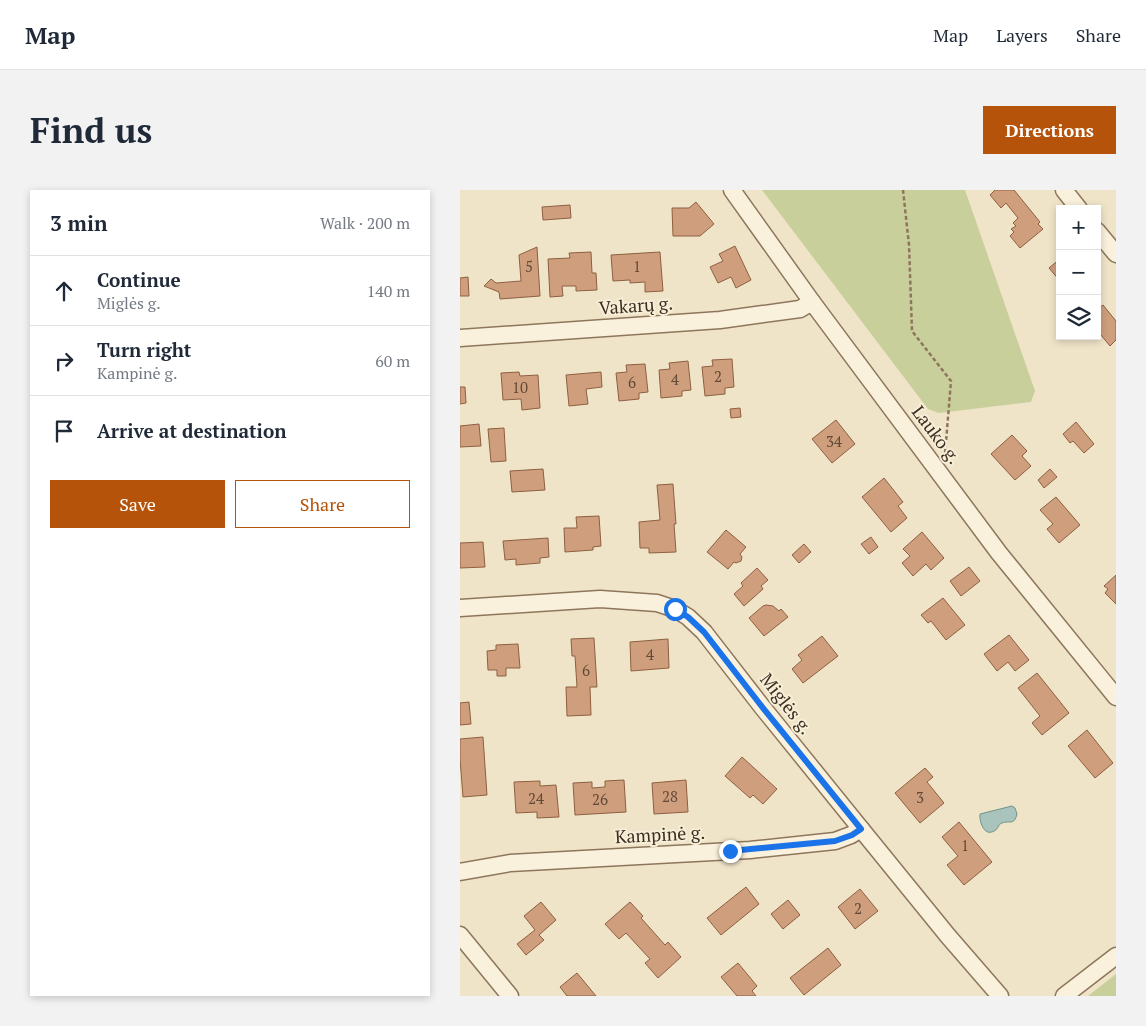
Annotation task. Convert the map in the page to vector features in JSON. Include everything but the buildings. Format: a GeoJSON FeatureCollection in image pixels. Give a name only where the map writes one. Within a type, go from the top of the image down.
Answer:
{"type":"FeatureCollection","features":[{"type":"Feature","properties":{"kind":"street","name":"Lauko g."},"geometry":{"type":"LineString","coordinates":[[732,190],[812,302],[999,553],[1116,697]]}},
{"type":"Feature","properties":{"kind":"street"},"geometry":{"type":"LineString","coordinates":[[1064,190],[1076,205]]}},
{"type":"Feature","properties":{"kind":"street"},"geometry":{"type":"LineString","coordinates":[[1101,236],[1116,254]]}},
{"type":"Feature","properties":{"kind":"street","name":"Vakarų g."},"geometry":{"type":"LineString","coordinates":[[460,338],[720,320],[800,309],[812,302]]}},
{"type":"Feature","properties":{"kind":"street","name":"Miglės g."},"geometry":{"type":"LineString","coordinates":[[460,608],[600,599],[657,603],[675,609],[688,617],[704,632],[763,708],[948,936],[1000,996]]}},
{"type":"Feature","properties":{"kind":"street","name":"Kampinė g."},"geometry":{"type":"LineString","coordinates":[[460,872],[510,863],[750,850],[835,841],[852,835],[861,829]]}},
{"type":"Feature","properties":{"kind":"street"},"geometry":{"type":"LineString","coordinates":[[460,935],[510,996]]}},
{"type":"Feature","properties":{"kind":"street"},"geometry":{"type":"LineString","coordinates":[[1064,996],[1116,956]]}},
{"type":"Feature","properties":{"kind":"path"},"geometry":{"type":"LineString","coordinates":[[903,190],[909,245],[912,331],[952,381],[943,477]]}},
{"type":"Feature","properties":{"kind":"green space"},"geometry":{"type":"Polygon","coordinates":[[[762,190],[965,190],[1035,391],[1031,402],[939,413],[928,409],[762,190]]]}},
{"type":"Feature","properties":{"kind":"green space"},"geometry":{"type":"Polygon","coordinates":[[[1116,974],[1116,996],[1088,996],[1116,974]]]}},
{"type":"Feature","properties":{"kind":"water"},"geometry":{"type":"Polygon","coordinates":[[[1012,806],[1017,814],[1015,820],[1002,823],[996,830],[990,832],[985,830],[981,824],[980,814],[1012,806]]]}},
{"type":"Feature","properties":{"kind":"route"},"geometry":{"type":"LineString","coordinates":[[675,609],[688,617],[704,632],[861,829],[852,835],[835,841],[730,851]]}}]}
